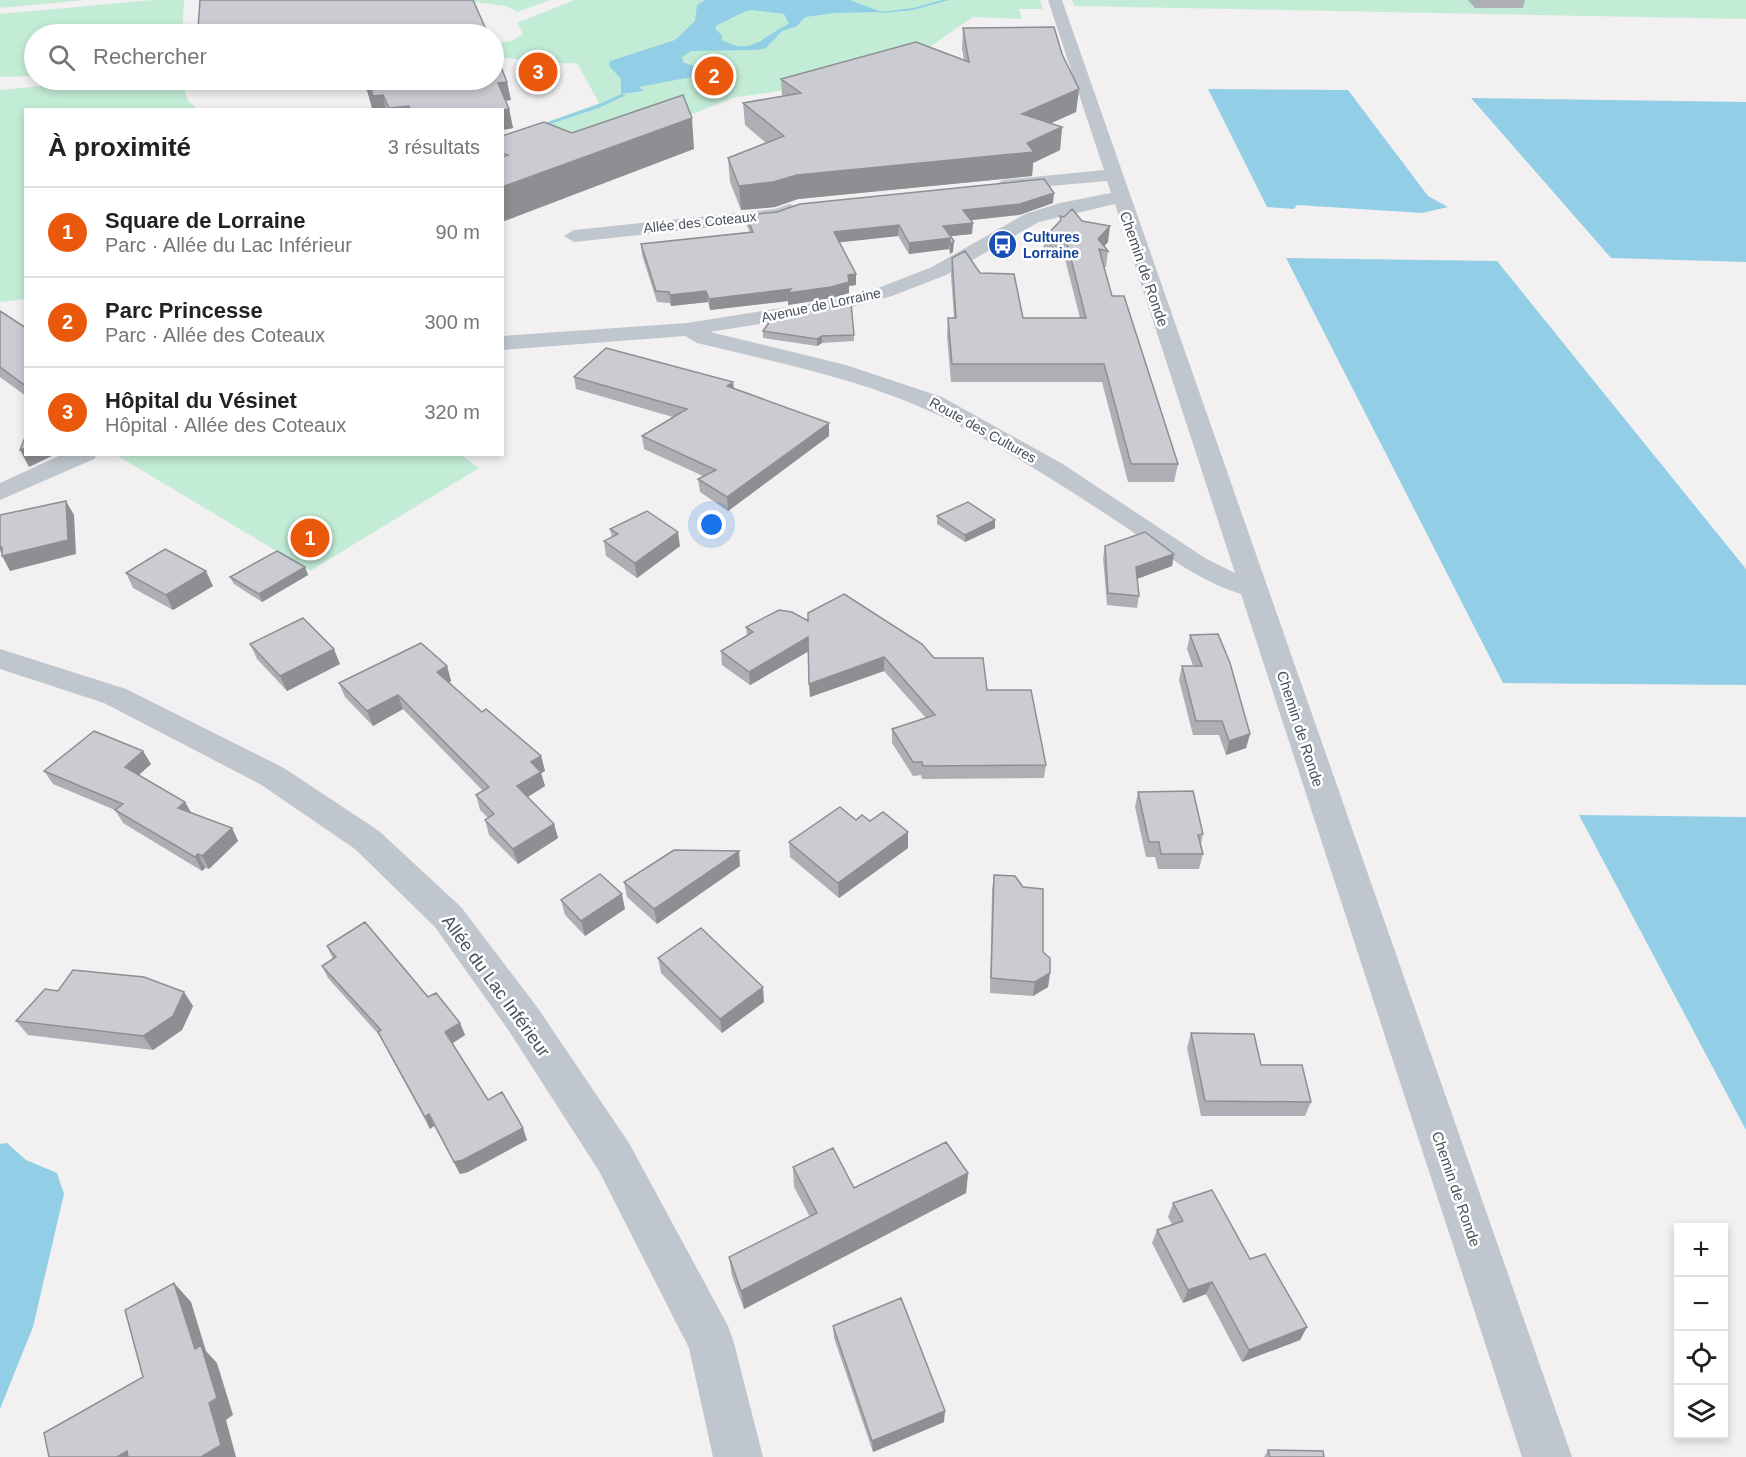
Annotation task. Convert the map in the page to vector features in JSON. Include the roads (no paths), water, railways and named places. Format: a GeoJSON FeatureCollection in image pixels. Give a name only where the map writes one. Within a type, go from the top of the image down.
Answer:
{"type":"FeatureCollection","features":[{"type":"Feature","properties":{"kind":"street","name":"Chemin de Ronde"},"geometry":{"type":"LineString","coordinates":[[1055,0],[1116,186],[1255,589],[1304,744],[1547,1457]]}},
{"type":"Feature","properties":{"kind":"street"},"geometry":{"type":"LineString","coordinates":[[983,187],[1116,186]]}},
{"type":"Feature","properties":{"kind":"street","name":"Avenue de Lorraine"},"geometry":{"type":"LineString","coordinates":[[504,343],[687,329],[793,313],[885,292],[939,271],[1032,218],[1116,186]]}},
{"type":"Feature","properties":{"kind":"street","name":"Allée des Coteaux"},"geometry":{"type":"LineString","coordinates":[[573,236],[777,214],[810,206]]}},
{"type":"Feature","properties":{"kind":"street","name":"Route des Cultures"},"geometry":{"type":"LineString","coordinates":[[687,329],[705,338],[816,362],[868,376],[914,393],[964,417],[1032,456],[1138,523],[1203,569],[1255,589]]}},
{"type":"Feature","properties":{"kind":"street"},"geometry":{"type":"LineString","coordinates":[[0,492],[81,456]]}},
{"type":"Feature","properties":{"kind":"street","name":"Allée du Lac Inférieur"},"geometry":{"type":"LineString","coordinates":[[0,659],[115,696],[272,776],[367,840],[447,917],[523,1019],[614,1157],[711,1343],[738,1457]]}},
{"type":"Feature","properties":{"kind":"water"},"geometry":{"type":"Polygon","coordinates":[[[705,0],[850,0],[882,12],[835,13],[805,17],[797,26],[782,31],[766,48],[757,50],[691,51],[682,57],[683,62],[712,73],[639,87],[644,91],[621,94],[621,79],[609,66],[610,61],[675,40],[695,21],[697,5],[705,0]],[[751,10],[717,25],[715,29],[722,35],[722,40],[733,45],[750,45],[789,24],[784,14],[751,10]]]}},
{"type":"Feature","properties":{"kind":"water"},"geometry":{"type":"Polygon","coordinates":[[[1208,89],[1348,90],[1428,196],[1448,207],[1422,213],[1297,205],[1294,209],[1267,207],[1208,89]]]}},
{"type":"Feature","properties":{"kind":"water"},"geometry":{"type":"Polygon","coordinates":[[[1471,98],[1746,102],[1746,262],[1611,258],[1471,98]]]}},
{"type":"Feature","properties":{"kind":"water"},"geometry":{"type":"Polygon","coordinates":[[[1286,258],[1497,261],[1746,569],[1746,685],[1503,683],[1286,258]]]}},
{"type":"Feature","properties":{"kind":"water"},"geometry":{"type":"Polygon","coordinates":[[[1579,815],[1746,817],[1746,1130],[1579,815]]]}},
{"type":"Feature","properties":{"kind":"water"},"geometry":{"type":"Polygon","coordinates":[[[7,1143],[26,1160],[57,1173],[64,1194],[33,1327],[0,1409],[0,1144],[7,1143]]]}},
{"type":"Feature","properties":{"kind":"waterway"},"geometry":{"type":"LineString","coordinates":[[882,12],[913,9],[947,0]]}},
{"type":"Feature","properties":{"kind":"waterway"},"geometry":{"type":"LineString","coordinates":[[534,128],[599,106],[623,95]]}},
{"type":"Feature","properties":{"kind":"place","name":"Hôpital du Vésinet"},"geometry":{"type":"Point","coordinates":[538,72]}},
{"type":"Feature","properties":{"kind":"place","name":"Parc Princesse"},"geometry":{"type":"Point","coordinates":[714,76]}},
{"type":"Feature","properties":{"kind":"place","name":"Cultures Lorraine"},"geometry":{"type":"Point","coordinates":[1002,245]}},
{"type":"Feature","properties":{"kind":"place","name":"Square de Lorraine"},"geometry":{"type":"Point","coordinates":[310,538]}}]}
